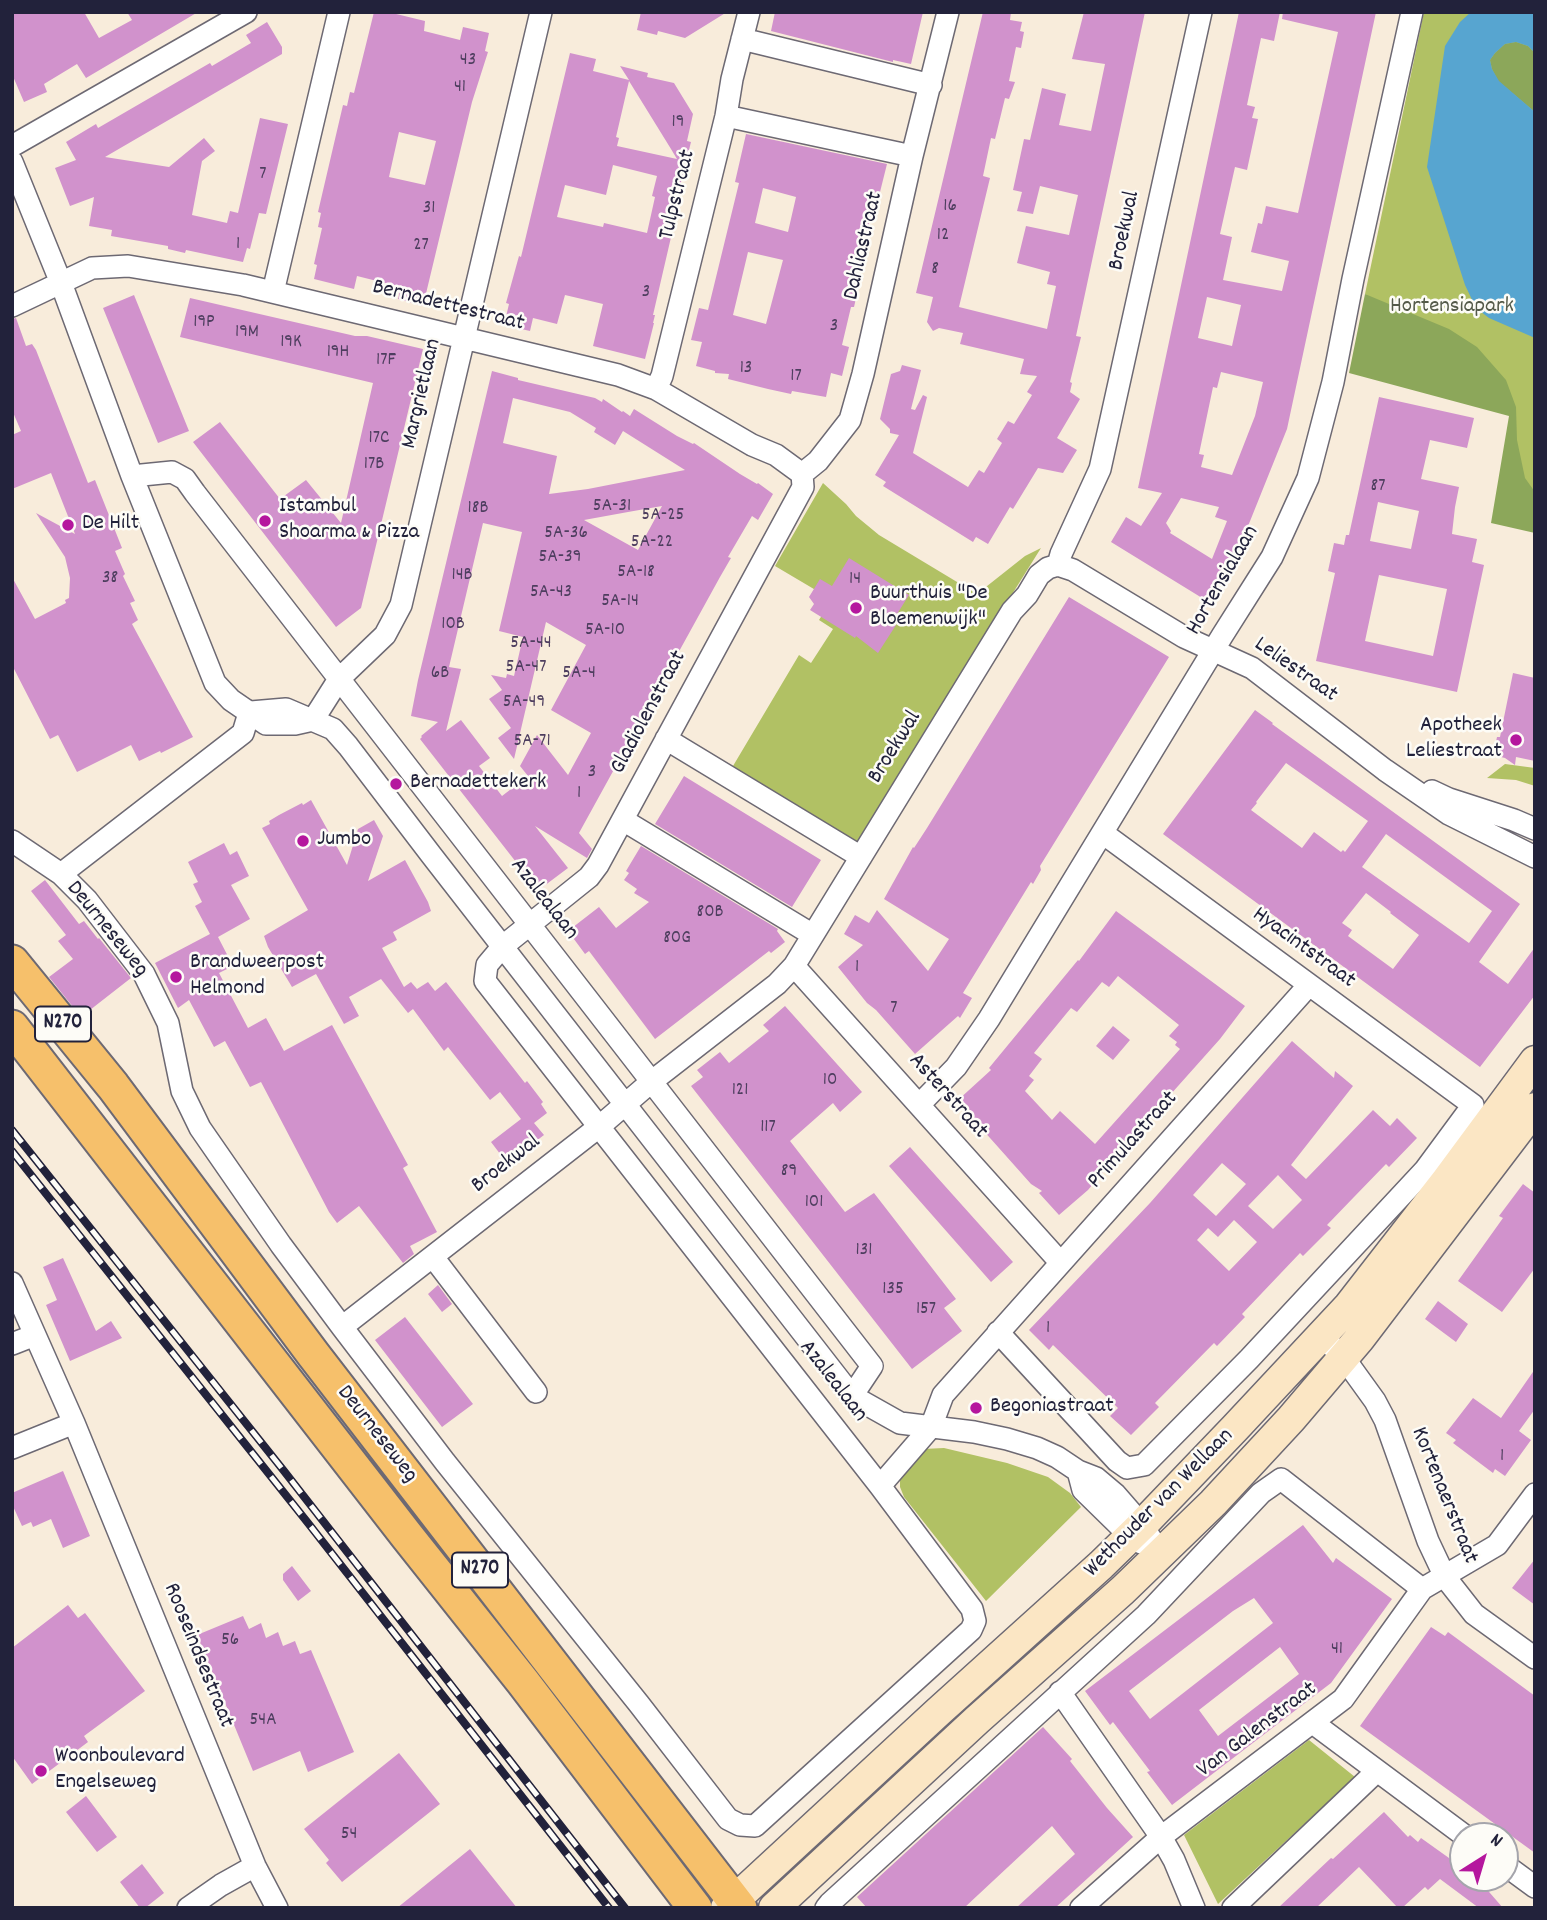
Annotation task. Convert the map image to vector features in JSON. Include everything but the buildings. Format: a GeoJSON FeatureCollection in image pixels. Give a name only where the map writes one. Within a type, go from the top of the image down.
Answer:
{"type":"FeatureCollection","features":[{"type":"Feature","properties":{"kind":"main road","name":"Deurneseweg"},"geometry":{"type":"LineString","coordinates":[[12,962],[113,1086],[313,1354],[734,1905]]}},
{"type":"Feature","properties":{"kind":"main road","name":"Deurneseweg"},"geometry":{"type":"LineString","coordinates":[[12,1027],[523,1682],[695,1908]]}},
{"type":"Feature","properties":{"kind":"main road","name":"Wethouder van Wellaan"},"geometry":{"type":"LineString","coordinates":[[734,1905],[1136,1531],[1322,1336],[1349,1306],[1441,1188],[1535,1061]]}},
{"type":"Feature","properties":{"kind":"main road","name":"Wethouder van Wellaan"},"geometry":{"type":"LineString","coordinates":[[774,1908],[1161,1554],[1236,1478],[1343,1358],[1535,1108]]}},
{"type":"Feature","properties":{"kind":"street"},"geometry":{"type":"LineString","coordinates":[[12,146],[246,12]]}},
{"type":"Feature","properties":{"kind":"street"},"geometry":{"type":"LineString","coordinates":[[274,292],[339,12]]}},
{"type":"Feature","properties":{"kind":"street","name":"Margrietlaan"},"geometry":{"type":"LineString","coordinates":[[313,720],[339,679],[385,635],[401,605],[541,12]]}},
{"type":"Feature","properties":{"kind":"street","name":"Tulpstraat"},"geometry":{"type":"LineString","coordinates":[[656,389],[662,376],[749,12]]}},
{"type":"Feature","properties":{"kind":"street","name":"Dahliastraat"},"geometry":{"type":"LineString","coordinates":[[802,474],[818,461],[850,420],[948,12]]}},
{"type":"Feature","properties":{"kind":"street","name":"Broekwal"},"geometry":{"type":"LineString","coordinates":[[342,1327],[600,1126],[624,1103],[777,984],[794,966],[1012,611],[1027,595],[1039,575],[1058,565],[1100,469],[1202,12]]}},
{"type":"Feature","properties":{"kind":"street","name":"Hortensialaan"},"geometry":{"type":"LineString","coordinates":[[919,1105],[956,1067],[989,1020],[1272,557],[1308,478],[1333,382],[1412,12]]}},
{"type":"Feature","properties":{"kind":"street"},"geometry":{"type":"LineString","coordinates":[[742,39],[931,85]]}},
{"type":"Feature","properties":{"kind":"street"},"geometry":{"type":"LineString","coordinates":[[726,116],[912,156]]}},
{"type":"Feature","properties":{"kind":"street"},"geometry":{"type":"LineString","coordinates":[[12,162],[61,283],[132,476],[215,683],[231,700],[266,724],[295,724],[313,720]]}},
{"type":"Feature","properties":{"kind":"street","name":"Bernadettestraat"},"geometry":{"type":"LineString","coordinates":[[12,306],[92,268],[128,266],[274,292],[618,375],[656,389],[752,445],[776,455],[802,474]]}},
{"type":"Feature","properties":{"kind":"street","name":"Azalealaan"},"geometry":{"type":"LineString","coordinates":[[132,476],[172,472],[184,479],[872,1366],[852,1396]]}},
{"type":"Feature","properties":{"kind":"street","name":"Gladiolenstraat"},"geometry":{"type":"LineString","coordinates":[[503,946],[589,877],[598,865],[803,487],[802,474]]}},
{"type":"Feature","properties":{"kind":"street","name":"Leliestraat"},"geometry":{"type":"LineString","coordinates":[[1058,565],[1073,570],[1184,637],[1252,667],[1385,769],[1449,814],[1535,858]]}},
{"type":"Feature","properties":{"kind":"street"},"geometry":{"type":"LineString","coordinates":[[61,874],[243,733],[249,713]]}},
{"type":"Feature","properties":{"kind":"street","name":"Azalealaan"},"geometry":{"type":"LineString","coordinates":[[313,720],[333,729],[348,746],[852,1396],[900,1423],[1007,1439],[1057,1457],[1078,1471],[1096,1478],[1115,1494],[1136,1531],[1161,1554]]}},
{"type":"Feature","properties":{"kind":"street"},"geometry":{"type":"LineString","coordinates":[[666,739],[861,857]]}},
{"type":"Feature","properties":{"kind":"street","name":"Leliestraat"},"geometry":{"type":"LineString","coordinates":[[1385,769],[1448,799],[1504,816],[1535,829]]}},
{"type":"Feature","properties":{"kind":"street"},"geometry":{"type":"LineString","coordinates":[[623,820],[813,935]]}},
{"type":"Feature","properties":{"kind":"street","name":"Hyacintstraat"},"geometry":{"type":"LineString","coordinates":[[1104,834],[1473,1105]]}},
{"type":"Feature","properties":{"kind":"street","name":"Deurneseweg"},"geometry":{"type":"LineString","coordinates":[[12,841],[61,874],[87,900],[144,974],[168,1023],[182,1091],[200,1128],[281,1245],[445,1462],[728,1819],[740,1825],[755,1826],[971,1630],[975,1621]]}},
{"type":"Feature","properties":{"kind":"street","name":"Azalealaan"},"geometry":{"type":"LineString","coordinates":[[503,946],[487,965],[485,981],[880,1486],[972,1609],[975,1621]]}},
{"type":"Feature","properties":{"kind":"street","name":"Asterstraat"},"geometry":{"type":"LineString","coordinates":[[794,966],[1060,1262]]}},
{"type":"Feature","properties":{"kind":"street","name":"Primulastraat"},"geometry":{"type":"LineString","coordinates":[[931,1427],[943,1395],[1309,985]]}},
{"type":"Feature","properties":{"kind":"street","name":"Wethouder van Wellaan"},"geometry":{"type":"LineString","coordinates":[[998,1332],[1117,1461],[1127,1468],[1144,1465],[1250,1359],[1425,1170],[1473,1105]]}},
{"type":"Feature","properties":{"kind":"street"},"geometry":{"type":"LineString","coordinates":[[433,1256],[536,1392]]}},
{"type":"Feature","properties":{"kind":"street","name":"Rooseindsestraat"},"geometry":{"type":"LineString","coordinates":[[12,1283],[74,1423],[255,1866],[277,1908]]}},
{"type":"Feature","properties":{"kind":"street"},"geometry":{"type":"LineString","coordinates":[[12,1344],[35,1335]]}},
{"type":"Feature","properties":{"kind":"street","name":"Kortenaerstraat"},"geometry":{"type":"LineString","coordinates":[[1322,1336],[1343,1358],[1375,1401],[1385,1420],[1428,1541],[1445,1577],[1474,1614],[1535,1658]]}},
{"type":"Feature","properties":{"kind":"street"},"geometry":{"type":"LineString","coordinates":[[12,1448],[74,1423]]}},
{"type":"Feature","properties":{"kind":"street"},"geometry":{"type":"LineString","coordinates":[[880,1486],[931,1427]]}},
{"type":"Feature","properties":{"kind":"street"},"geometry":{"type":"LineString","coordinates":[[828,1905],[1146,1615],[1261,1493],[1281,1479],[1422,1589]]}},
{"type":"Feature","properties":{"kind":"street","name":"Van Galenstraat"},"geometry":{"type":"LineString","coordinates":[[1081,1908],[1161,1837],[1343,1699],[1422,1589],[1497,1545],[1535,1494]]}},
{"type":"Feature","properties":{"kind":"street"},"geometry":{"type":"LineString","coordinates":[[1059,1692],[1161,1837],[1194,1908]]}},
{"type":"Feature","properties":{"kind":"street"},"geometry":{"type":"LineString","coordinates":[[1313,1723],[1449,1824]]}},
{"type":"Feature","properties":{"kind":"street"},"geometry":{"type":"LineString","coordinates":[[1233,1908],[1377,1771]]}},
{"type":"Feature","properties":{"kind":"street"},"geometry":{"type":"LineString","coordinates":[[188,1908],[255,1866]]}},
{"type":"Feature","properties":{"kind":"street"},"geometry":{"type":"LineString","coordinates":[[1519,1875],[1535,1887]]}},
{"type":"Feature","properties":{"kind":"green space","name":"Hortensiapark"},"geometry":{"type":"Polygon","coordinates":[[[1424,12],[1535,12],[1535,528],[1495,519],[1513,406],[1365,294],[1424,12]]]}},
{"type":"Feature","properties":{"kind":"green space"},"geometry":{"type":"Polygon","coordinates":[[[1516,42],[1528,46],[1535,53],[1535,112],[1498,81],[1492,69],[1490,60],[1495,53],[1505,44],[1516,42]]]}},
{"type":"Feature","properties":{"kind":"green space"},"geometry":{"type":"Polygon","coordinates":[[[1365,294],[1449,329],[1477,347],[1506,380],[1516,407],[1517,440],[1525,478],[1535,492],[1535,533],[1491,523],[1509,416],[1349,373],[1365,294]]]}},
{"type":"Feature","properties":{"kind":"green space"},"geometry":{"type":"Polygon","coordinates":[[[823,483],[879,535],[977,594],[1025,556],[1041,548],[853,848],[733,766],[799,655],[811,663],[833,629],[819,620],[826,609],[824,595],[775,566],[823,483]]]}},
{"type":"Feature","properties":{"kind":"green space"},"geometry":{"type":"Polygon","coordinates":[[[1505,764],[1535,768],[1535,786],[1516,780],[1487,778],[1505,764]]]}},
{"type":"Feature","properties":{"kind":"green space"},"geometry":{"type":"Polygon","coordinates":[[[944,1448],[1007,1463],[1048,1477],[1070,1493],[1081,1507],[986,1601],[904,1497],[900,1487],[900,1478],[923,1449],[944,1448]]]}},
{"type":"Feature","properties":{"kind":"green space"},"geometry":{"type":"Polygon","coordinates":[[[1309,1740],[1355,1777],[1218,1904],[1184,1835],[1309,1740]]]}},
{"type":"Feature","properties":{"kind":"water"},"geometry":{"type":"Polygon","coordinates":[[[1471,12],[1535,12],[1535,53],[1528,46],[1516,42],[1505,44],[1490,60],[1499,81],[1535,112],[1535,338],[1489,318],[1476,308],[1465,285],[1427,167],[1445,46],[1460,22],[1471,12]]]}},
{"type":"Feature","properties":{"kind":"railway"},"geometry":{"type":"LineString","coordinates":[[12,1130],[284,1471],[625,1908]]}},
{"type":"Feature","properties":{"kind":"railway"},"geometry":{"type":"LineString","coordinates":[[12,1151],[609,1908]]}},
{"type":"Feature","properties":{"kind":"place","name":"Istambul Shoarma & Pizza"},"geometry":{"type":"Point","coordinates":[265,521]}},
{"type":"Feature","properties":{"kind":"place","name":"De Hilt"},"geometry":{"type":"Point","coordinates":[68,525]}},
{"type":"Feature","properties":{"kind":"place","name":"Buurthuis \"De Bloemenwijk\""},"geometry":{"type":"Point","coordinates":[856,608]}},
{"type":"Feature","properties":{"kind":"place","name":"Apotheek Leliestraat"},"geometry":{"type":"Point","coordinates":[1516,740]}},
{"type":"Feature","properties":{"kind":"place","name":"Bernadettekerk"},"geometry":{"type":"Point","coordinates":[396,784]}},
{"type":"Feature","properties":{"kind":"place","name":"Jumbo"},"geometry":{"type":"Point","coordinates":[303,841]}},
{"type":"Feature","properties":{"kind":"place","name":"Brandweerpost Helmond"},"geometry":{"type":"Point","coordinates":[176,977]}},
{"type":"Feature","properties":{"kind":"place","name":"Begoniastraat"},"geometry":{"type":"Point","coordinates":[976,1408]}},
{"type":"Feature","properties":{"kind":"place","name":"Woonboulevard Engelseweg"},"geometry":{"type":"Point","coordinates":[41,1771]}}]}
